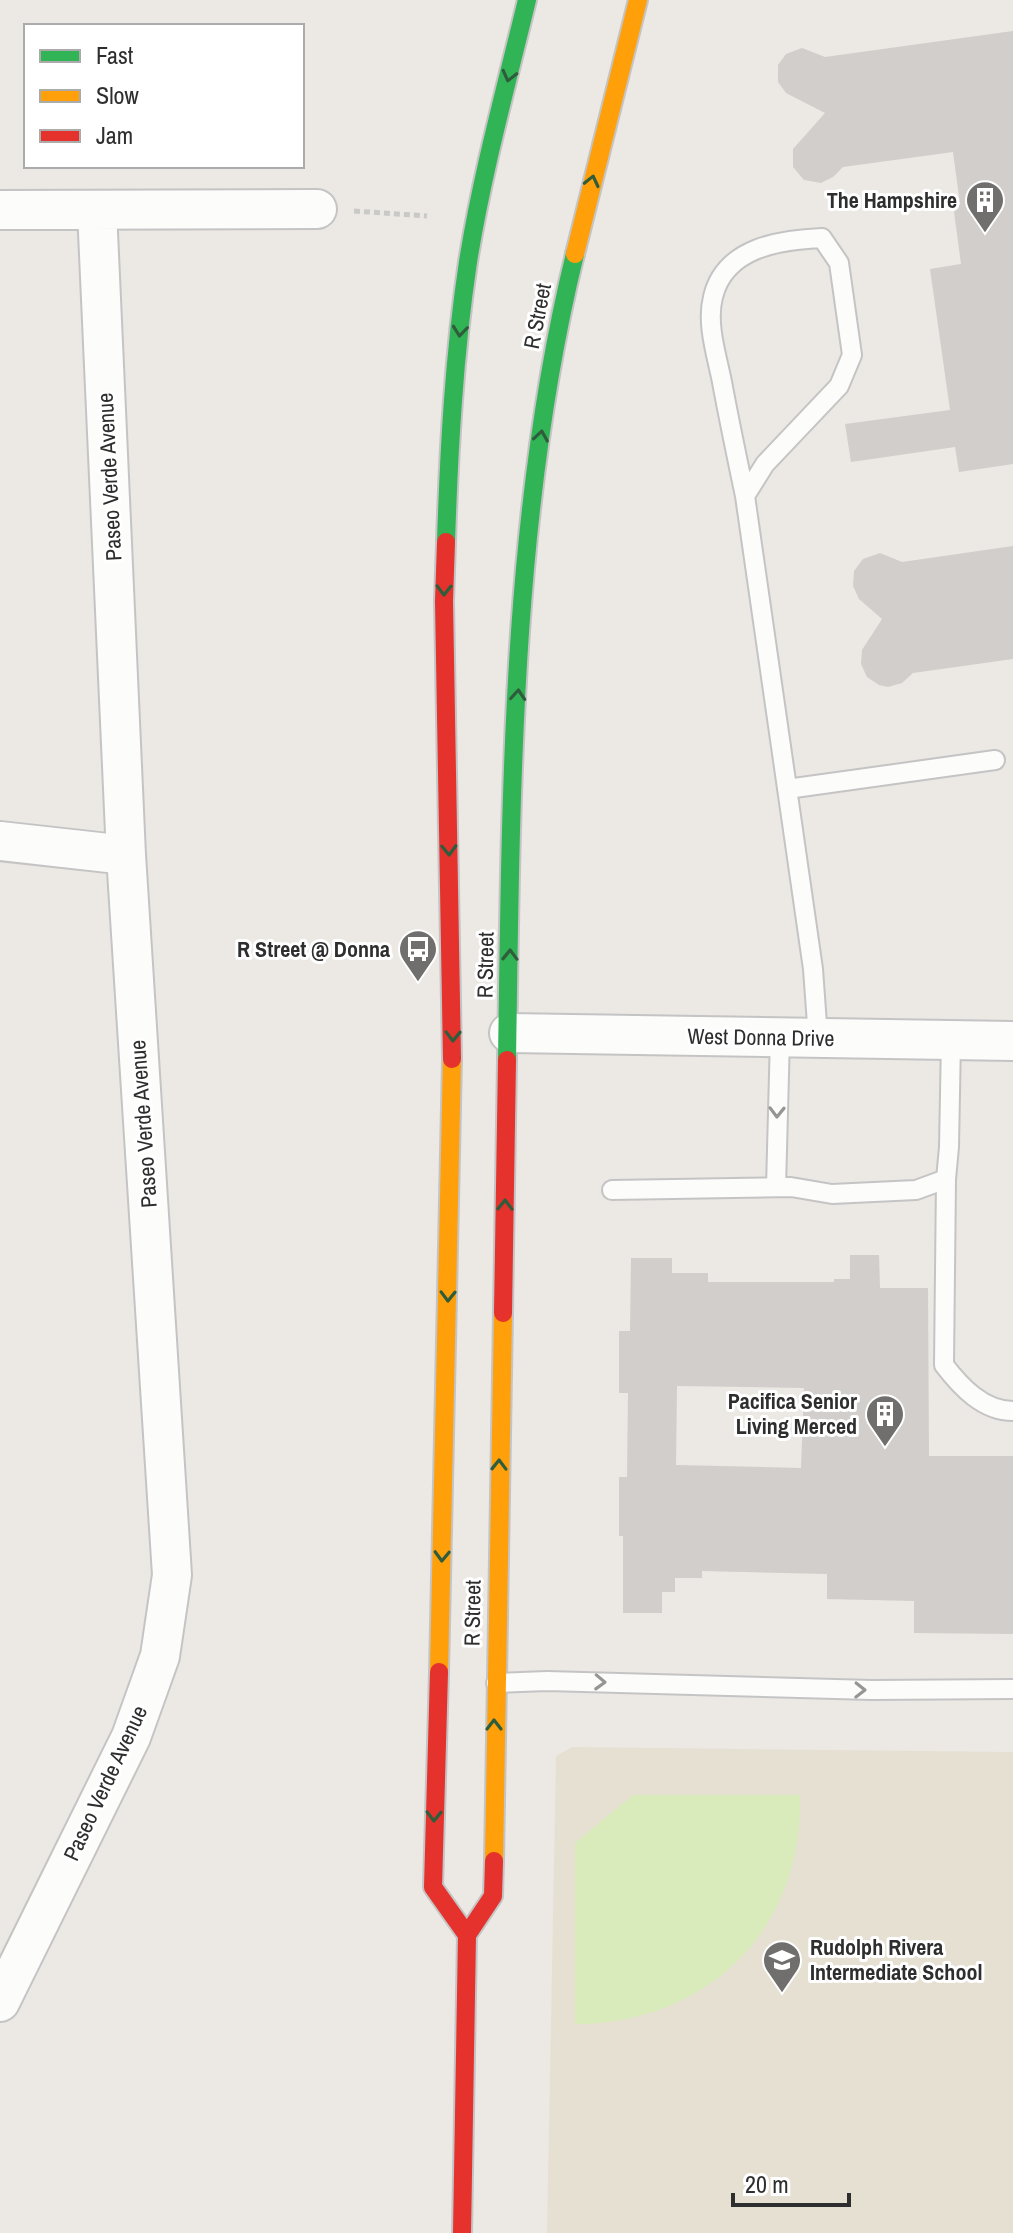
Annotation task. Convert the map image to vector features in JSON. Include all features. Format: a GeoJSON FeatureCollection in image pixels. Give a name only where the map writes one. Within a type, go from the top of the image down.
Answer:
{"type":"FeatureCollection","features":[{"type":"Feature","properties":{"kind":"street","name":"R Street"},"geometry":{"type":"LineString","coordinates":[[527,0],[493,140],[468,262],[449,434],[444,601],[453,1028],[447,1392],[433,1887],[467,1935],[493,1896],[494,1683],[511,807],[530,507],[563,304],[638,0]]}},
{"type":"Feature","properties":{"kind":"street"},"geometry":{"type":"LineString","coordinates":[[0,210],[317,209]]}},
{"type":"Feature","properties":{"kind":"street","name":"Paseo Verde Avenue"},"geometry":{"type":"LineString","coordinates":[[0,2002],[131,1737],[160,1656],[172,1575],[126,855],[97,210]]}},
{"type":"Feature","properties":{"kind":"street"},"geometry":{"type":"LineString","coordinates":[[0,841],[126,855]]}},
{"type":"Feature","properties":{"kind":"street","name":"West Donna Drive"},"geometry":{"type":"LineString","coordinates":[[509,1033],[1013,1041]]}},
{"type":"Feature","properties":{"kind":"street"},"geometry":{"type":"LineString","coordinates":[[462,2233],[467,1935]]}},
{"type":"Feature","properties":{"kind":"lane"},"geometry":{"type":"LineString","coordinates":[[745,496],[765,464],[839,386],[852,355],[839,263],[822,238],[792,240],[752,249],[726,270],[713,297],[712,327],[745,496],[813,969],[818,1038]]}},
{"type":"Feature","properties":{"kind":"lane"},"geometry":{"type":"LineString","coordinates":[[787,789],[995,760]]}},
{"type":"Feature","properties":{"kind":"lane"},"geometry":{"type":"LineString","coordinates":[[776,1187],[780,1037]]}},
{"type":"Feature","properties":{"kind":"lane"},"geometry":{"type":"LineString","coordinates":[[951,1040],[944,1365],[962,1389],[998,1411],[1013,1411]]}},
{"type":"Feature","properties":{"kind":"lane"},"geometry":{"type":"LineString","coordinates":[[612,1190],[776,1187],[832,1194],[916,1190],[946,1179]]}},
{"type":"Feature","properties":{"kind":"lane"},"geometry":{"type":"LineString","coordinates":[[494,1683],[547,1681],[872,1690],[1009,1689]]}},
{"type":"Feature","properties":{"kind":"path"},"geometry":{"type":"LineString","coordinates":[[317,209],[427,216]]}},
{"type":"Feature","properties":{"kind":"shaded area","name":"Rudolph Rivera Intermediate School"},"geometry":{"type":"Polygon","coordinates":[[[572,1747],[1013,1752],[1013,2233],[547,2233],[556,1756],[572,1747]]]}},
{"type":"Feature","properties":{"kind":"green space"},"geometry":{"type":"Polygon","coordinates":[[[633,1795],[800,1795],[797,1843],[785,1887],[765,1926],[738,1960],[705,1987],[666,2007],[623,2020],[575,2024],[575,1843],[633,1795]]]}},
{"type":"Feature","properties":{"kind":"building","name":"The Hampshire"},"geometry":{"type":"Polygon","coordinates":[[[1013,31],[1013,464],[959,472],[955,447],[851,462],[845,424],[950,410],[930,269],[961,264],[954,212],[960,204],[953,152],[843,167],[821,183],[804,180],[793,167],[793,149],[825,113],[786,93],[778,82],[778,65],[786,54],[802,48],[825,57],[1013,31]]]}},
{"type":"Feature","properties":{"kind":"building"},"geometry":{"type":"Polygon","coordinates":[[[1013,546],[1013,659],[913,673],[902,683],[888,687],[867,677],[861,664],[862,650],[882,619],[859,599],[853,586],[854,571],[863,559],[880,553],[902,562],[1013,546]]]}},
{"type":"Feature","properties":{"kind":"building","name":"Pacifica Senior Living Merced"},"geometry":{"type":"Polygon","coordinates":[[[850,1255],[879,1255],[880,1288],[928,1288],[929,1456],[1013,1456],[1013,1634],[914,1633],[914,1601],[827,1599],[827,1574],[702,1571],[702,1578],[675,1578],[675,1592],[662,1592],[662,1613],[623,1613],[619,1477],[627,1477],[628,1393],[619,1393],[619,1331],[630,1331],[631,1258],[672,1258],[672,1273],[708,1273],[708,1282],[834,1282],[834,1279],[850,1279],[850,1255]],[[677,1386],[676,1465],[801,1468],[804,1388],[677,1386]]]}},
{"type":"Feature","properties":{"kind":"traffic: fast"},"geometry":{"type":"LineString","coordinates":[[446,542],[453,402],[468,262],[487,163],[527,0]]}},
{"type":"Feature","properties":{"kind":"traffic: fast"},"geometry":{"type":"LineString","coordinates":[[507,1060],[513,757],[526,553],[554,352],[575,254]]}},
{"type":"Feature","properties":{"kind":"traffic: slow"},"geometry":{"type":"LineString","coordinates":[[575,254],[638,0]]}},
{"type":"Feature","properties":{"kind":"traffic: slow"},"geometry":{"type":"LineString","coordinates":[[439,1672],[452,1059]]}},
{"type":"Feature","properties":{"kind":"traffic: slow"},"geometry":{"type":"LineString","coordinates":[[494,1861],[503,1313]]}},
{"type":"Feature","properties":{"kind":"traffic: jam"},"geometry":{"type":"LineString","coordinates":[[446,542],[444,601],[452,1059]]}},
{"type":"Feature","properties":{"kind":"traffic: jam"},"geometry":{"type":"LineString","coordinates":[[503,1313],[507,1060]]}},
{"type":"Feature","properties":{"kind":"traffic: jam"},"geometry":{"type":"LineString","coordinates":[[439,1672],[433,1887],[467,1935]]}},
{"type":"Feature","properties":{"kind":"traffic: jam"},"geometry":{"type":"LineString","coordinates":[[462,2233],[467,1935],[493,1896],[494,1861]]}},
{"type":"Feature","properties":{"kind":"place","name":"The Hampshire"},"geometry":{"type":"Point","coordinates":[985,234]}},
{"type":"Feature","properties":{"kind":"place","name":"R Street @ Donna"},"geometry":{"type":"Point","coordinates":[418,983]}},
{"type":"Feature","properties":{"kind":"place","name":"Pacifica Senior Living Merced"},"geometry":{"type":"Point","coordinates":[885,1448]}},
{"type":"Feature","properties":{"kind":"place","name":"Rudolph Rivera Intermediate School"},"geometry":{"type":"Point","coordinates":[782,1994]}}]}
